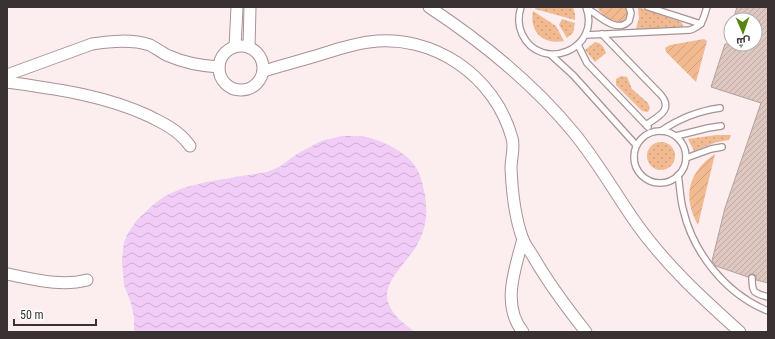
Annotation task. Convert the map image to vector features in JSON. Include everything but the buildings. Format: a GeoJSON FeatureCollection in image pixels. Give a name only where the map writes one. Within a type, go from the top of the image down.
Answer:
{"type":"FeatureCollection","features":[{"type":"Feature","properties":{"kind":"street"},"geometry":{"type":"LineString","coordinates":[[236,46],[237,7]]}},
{"type":"Feature","properties":{"kind":"street"},"geometry":{"type":"LineString","coordinates":[[249,47],[250,7]]}},
{"type":"Feature","properties":{"kind":"street"},"geometry":{"type":"LineString","coordinates":[[429,7],[459,27],[491,52],[517,74],[547,103],[575,133],[608,179],[636,223],[670,264],[708,303],[740,332]]}},
{"type":"Feature","properties":{"kind":"street"},"geometry":{"type":"LineString","coordinates":[[7,75],[92,44],[107,41],[137,42],[150,46],[183,62],[201,66],[219,67]]}},
{"type":"Feature","properties":{"kind":"street"},"geometry":{"type":"LineString","coordinates":[[264,71],[349,46],[370,42],[391,41],[412,43],[432,49],[451,58],[468,70],[484,84],[496,101],[506,120],[513,140],[512,190],[515,214],[522,239],[566,307],[586,332]]}},
{"type":"Feature","properties":{"kind":"street"},"geometry":{"type":"LineString","coordinates":[[236,46],[249,47],[261,56],[264,64],[264,71],[259,82],[254,87],[243,91],[231,88],[222,80],[219,67],[220,62],[226,52],[236,46]]}},
{"type":"Feature","properties":{"kind":"street"},"geometry":{"type":"LineString","coordinates":[[7,82],[72,91],[124,106],[167,125],[181,135],[190,146]]}},
{"type":"Feature","properties":{"kind":"street"},"geometry":{"type":"LineString","coordinates":[[522,239],[510,295],[513,312],[522,332]]}},
{"type":"Feature","properties":{"kind":"street"},"geometry":{"type":"LineString","coordinates":[[7,274],[58,283],[72,283],[87,280]]}},
{"type":"Feature","properties":{"kind":"lane"},"geometry":{"type":"LineString","coordinates":[[521,7],[519,19],[520,29],[525,39],[532,47],[541,52],[552,55],[570,51],[578,46],[586,35],[589,22],[587,8]]}},
{"type":"Feature","properties":{"kind":"lane"},"geometry":{"type":"LineString","coordinates":[[587,8],[610,23],[622,26],[629,21],[631,13],[629,7]]}},
{"type":"Feature","properties":{"kind":"lane"},"geometry":{"type":"LineString","coordinates":[[648,7],[701,24]]}},
{"type":"Feature","properties":{"kind":"lane"},"geometry":{"type":"LineString","coordinates":[[586,35],[696,28],[701,24],[707,7]]}},
{"type":"Feature","properties":{"kind":"lane"},"geometry":{"type":"LineString","coordinates":[[602,34],[666,101],[666,108],[664,112],[646,125]]}},
{"type":"Feature","properties":{"kind":"lane"},"geometry":{"type":"LineString","coordinates":[[578,46],[583,57],[591,68],[653,132]]}},
{"type":"Feature","properties":{"kind":"lane"},"geometry":{"type":"LineString","coordinates":[[552,55],[573,75],[636,145]]}},
{"type":"Feature","properties":{"kind":"lane"},"geometry":{"type":"LineString","coordinates":[[661,131],[674,122],[689,115],[704,110],[720,108]]}},
{"type":"Feature","properties":{"kind":"lane"},"geometry":{"type":"LineString","coordinates":[[676,136],[721,126]]}},
{"type":"Feature","properties":{"kind":"lane"},"geometry":{"type":"LineString","coordinates":[[653,132],[669,132],[682,142],[686,158],[682,170],[672,180],[656,182],[648,180],[641,175],[635,165],[634,153],[636,145],[641,139],[653,132]]}},
{"type":"Feature","properties":{"kind":"lane"},"geometry":{"type":"LineString","coordinates":[[686,158],[711,149],[722,147]]}},
{"type":"Feature","properties":{"kind":"lane"},"geometry":{"type":"LineString","coordinates":[[678,175],[682,208],[689,229],[699,249],[711,267],[726,284],[744,297],[768,311]]}},
{"type":"Feature","properties":{"kind":"lane"},"geometry":{"type":"LineString","coordinates":[[752,278],[752,288],[754,292],[768,297]]}},
{"type":"Feature","properties":{"kind":"shaded area"},"geometry":{"type":"Polygon","coordinates":[[[536,7],[573,7],[575,20],[535,9],[536,7]]]}},
{"type":"Feature","properties":{"kind":"shaded area"},"geometry":{"type":"Polygon","coordinates":[[[597,7],[625,7],[627,18],[621,22],[610,19],[597,7]]]}},
{"type":"Feature","properties":{"kind":"shaded area"},"geometry":{"type":"Polygon","coordinates":[[[638,7],[681,22],[683,25],[682,27],[636,29],[639,18],[638,7]]]}},
{"type":"Feature","properties":{"kind":"shaded area"},"geometry":{"type":"Polygon","coordinates":[[[533,11],[556,26],[564,41],[550,41],[539,35],[533,25],[533,11]]]}},
{"type":"Feature","properties":{"kind":"shaded area"},"geometry":{"type":"Polygon","coordinates":[[[562,19],[575,23],[573,33],[567,38],[559,25],[562,19]]]}},
{"type":"Feature","properties":{"kind":"shaded area"},"geometry":{"type":"Polygon","coordinates":[[[704,39],[707,41],[696,82],[666,52],[665,48],[670,45],[704,39]]]}},
{"type":"Feature","properties":{"kind":"shaded area"},"geometry":{"type":"Polygon","coordinates":[[[595,42],[602,46],[606,53],[595,62],[585,50],[595,42]]]}},
{"type":"Feature","properties":{"kind":"shaded area"},"geometry":{"type":"Polygon","coordinates":[[[621,76],[627,77],[632,89],[648,103],[650,108],[648,112],[642,111],[616,85],[616,79],[621,76]]]}},
{"type":"Feature","properties":{"kind":"shaded area"},"geometry":{"type":"Polygon","coordinates":[[[716,135],[731,135],[729,140],[717,142],[694,151],[688,139],[716,135]]]}},
{"type":"Feature","properties":{"kind":"shaded area"},"geometry":{"type":"Polygon","coordinates":[[[661,142],[671,146],[675,156],[671,166],[661,170],[651,166],[647,156],[651,146],[661,142]]]}},
{"type":"Feature","properties":{"kind":"shaded area"},"geometry":{"type":"Polygon","coordinates":[[[715,154],[698,225],[690,205],[690,186],[699,169],[715,154]]]}},
{"type":"Feature","properties":{"kind":"water"},"geometry":{"type":"Polygon","coordinates":[[[342,136],[360,136],[376,140],[400,151],[417,169],[420,175],[426,202],[424,227],[417,245],[398,270],[390,284],[387,297],[388,303],[394,313],[401,321],[415,332],[134,332],[134,317],[131,303],[124,285],[122,260],[124,242],[137,220],[165,196],[183,188],[206,182],[267,172],[279,167],[297,154],[321,141],[342,136]]]}}]}
